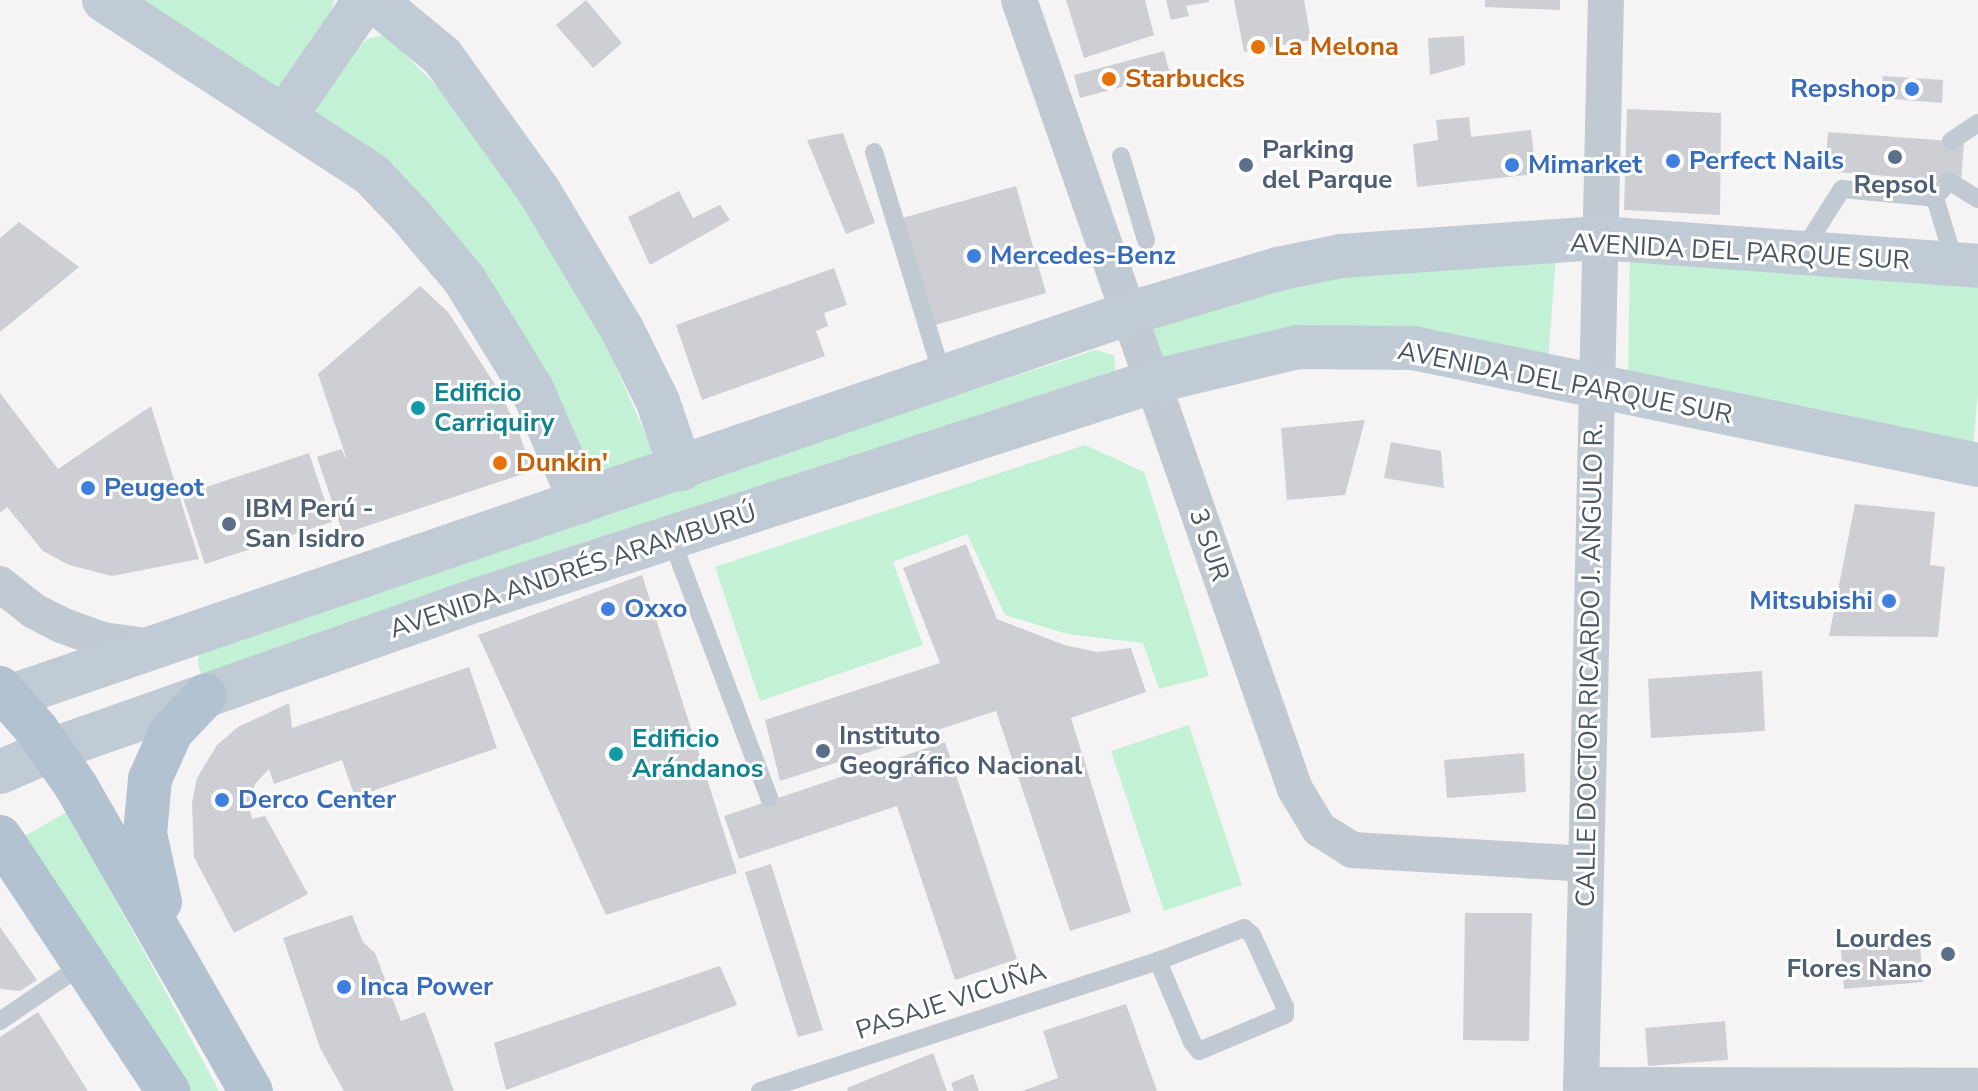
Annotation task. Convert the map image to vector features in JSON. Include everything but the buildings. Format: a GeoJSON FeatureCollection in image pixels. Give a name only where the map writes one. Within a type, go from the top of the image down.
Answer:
{"type":"FeatureCollection","features":[{"type":"Feature","properties":{"kind":"main road"},"geometry":{"type":"LineString","coordinates":[[104,0],[372,175],[464,279],[532,389],[581,502]]}},
{"type":"Feature","properties":{"kind":"main road"},"geometry":{"type":"LineString","coordinates":[[285,116],[365,0]]}},
{"type":"Feature","properties":{"kind":"main road"},"geometry":{"type":"LineString","coordinates":[[374,0],[442,56],[539,191],[622,329],[658,402],[681,469]]}},
{"type":"Feature","properties":{"kind":"main road","name":"AVENIDA DEL PARQUE SUR"},"geometry":{"type":"LineString","coordinates":[[1127,314],[1278,269],[1341,256],[1600,238],[1966,265]]}},
{"type":"Feature","properties":{"kind":"main road"},"geometry":{"type":"LineString","coordinates":[[251,1091],[178,958],[51,750],[3,695],[681,469],[1127,314]]}},
{"type":"Feature","properties":{"kind":"main road","name":"AVENIDA DEL PARQUE SUR"},"geometry":{"type":"LineString","coordinates":[[1152,382],[1298,347],[1413,348],[1978,465]]}},
{"type":"Feature","properties":{"kind":"main road","name":"AVENIDA ANDRÉS ARAMBURÚ"},"geometry":{"type":"LineString","coordinates":[[0,772],[51,750],[480,599],[1152,382]]}},
{"type":"Feature","properties":{"kind":"main road"},"geometry":{"type":"LineString","coordinates":[[159,645],[149,662],[150,681],[164,698],[195,699]]}},
{"type":"Feature","properties":{"kind":"main road"},"geometry":{"type":"LineString","coordinates":[[178,958],[151,871],[145,807],[159,753],[195,699]]}},
{"type":"Feature","properties":{"kind":"main road"},"geometry":{"type":"LineString","coordinates":[[0,837],[168,1091]]}},
{"type":"Feature","properties":{"kind":"street","name":"3 SUR"},"geometry":{"type":"LineString","coordinates":[[1019,0],[1295,789],[1319,829],[1352,850],[1585,864]]}},
{"type":"Feature","properties":{"kind":"street","name":"CALLE DOCTOR RICARDO J. ANGULO R."},"geometry":{"type":"LineString","coordinates":[[1581,1088],[1606,0]]}},
{"type":"Feature","properties":{"kind":"street"},"geometry":{"type":"LineString","coordinates":[[0,584],[34,611],[61,625],[103,640],[159,645]]}},
{"type":"Feature","properties":{"kind":"street"},"geometry":{"type":"LineString","coordinates":[[1581,1088],[1978,1086]]}},
{"type":"Feature","properties":{"kind":"lane"},"geometry":{"type":"LineString","coordinates":[[1951,141],[1978,123]]}},
{"type":"Feature","properties":{"kind":"lane"},"geometry":{"type":"LineString","coordinates":[[874,152],[943,377]]}},
{"type":"Feature","properties":{"kind":"lane"},"geometry":{"type":"LineString","coordinates":[[1121,156],[1146,240]]}},
{"type":"Feature","properties":{"kind":"lane"},"geometry":{"type":"LineString","coordinates":[[1935,198],[1949,181],[1978,199]]}},
{"type":"Feature","properties":{"kind":"lane"},"geometry":{"type":"LineString","coordinates":[[1801,253],[1842,189],[1935,198]]}},
{"type":"Feature","properties":{"kind":"lane"},"geometry":{"type":"LineString","coordinates":[[1935,198],[1966,265]]}},
{"type":"Feature","properties":{"kind":"lane"},"geometry":{"type":"LineString","coordinates":[[671,538],[769,798]]}},
{"type":"Feature","properties":{"kind":"lane","name":"PASAJE VICUÑA"},"geometry":{"type":"LineString","coordinates":[[760,1091],[1158,961],[1239,929],[1249,930],[1285,1007],[1285,1015],[1199,1051],[1192,1042],[1158,961]]}},
{"type":"Feature","properties":{"kind":"lane"},"geometry":{"type":"LineString","coordinates":[[0,1021],[84,963]]}},
{"type":"Feature","properties":{"kind":"green space"},"geometry":{"type":"Polygon","coordinates":[[[134,0],[334,1],[321,38],[295,84],[274,88],[134,0]]]}},
{"type":"Feature","properties":{"kind":"green space"},"geometry":{"type":"Polygon","coordinates":[[[386,35],[485,135],[605,342],[653,451],[634,466],[594,474],[310,113],[321,89],[367,39],[386,35]]]}},
{"type":"Feature","properties":{"kind":"green space"},"geometry":{"type":"Polygon","coordinates":[[[1630,253],[1978,283],[1978,390],[1973,447],[1628,373],[1630,253]]]}},
{"type":"Feature","properties":{"kind":"green space"},"geometry":{"type":"Polygon","coordinates":[[[1556,256],[1548,362],[1161,365],[1149,329],[1285,281],[1556,256]]]}},
{"type":"Feature","properties":{"kind":"green space"},"geometry":{"type":"Polygon","coordinates":[[[1095,350],[1114,355],[1116,375],[202,677],[198,665],[199,648],[207,641],[1095,350]]]}},
{"type":"Feature","properties":{"kind":"green space"},"geometry":{"type":"Polygon","coordinates":[[[1085,445],[1144,472],[1209,676],[1159,689],[1143,643],[1067,634],[1005,615],[967,534],[893,562],[923,645],[760,701],[715,567],[1085,445]]]}},
{"type":"Feature","properties":{"kind":"green space"},"geometry":{"type":"Polygon","coordinates":[[[1189,725],[1242,885],[1164,911],[1111,751],[1189,725]]]}},
{"type":"Feature","properties":{"kind":"green space"},"geometry":{"type":"Polygon","coordinates":[[[67,812],[219,1091],[181,1091],[23,837],[67,812]]]}},
{"type":"Feature","properties":{"kind":"place","name":"La Melona"},"geometry":{"type":"Point","coordinates":[1258,47]}},
{"type":"Feature","properties":{"kind":"place","name":"Starbucks"},"geometry":{"type":"Point","coordinates":[1109,79]}},
{"type":"Feature","properties":{"kind":"place","name":"Repshop"},"geometry":{"type":"Point","coordinates":[1912,89]}},
{"type":"Feature","properties":{"kind":"place","name":"Repsol"},"geometry":{"type":"Point","coordinates":[1895,157]}},
{"type":"Feature","properties":{"kind":"place","name":"Perfect Nails"},"geometry":{"type":"Point","coordinates":[1673,161]}},
{"type":"Feature","properties":{"kind":"place","name":"Parking del Parque"},"geometry":{"type":"Point","coordinates":[1246,165]}},
{"type":"Feature","properties":{"kind":"place","name":"Mimarket"},"geometry":{"type":"Point","coordinates":[1512,165]}},
{"type":"Feature","properties":{"kind":"place","name":"Mercedes-Benz"},"geometry":{"type":"Point","coordinates":[974,256]}},
{"type":"Feature","properties":{"kind":"place","name":"Edificio Carriquiry"},"geometry":{"type":"Point","coordinates":[418,408]}},
{"type":"Feature","properties":{"kind":"place","name":"Dunkin'"},"geometry":{"type":"Point","coordinates":[500,463]}},
{"type":"Feature","properties":{"kind":"place","name":"Peugeot"},"geometry":{"type":"Point","coordinates":[88,488]}},
{"type":"Feature","properties":{"kind":"place","name":"IBM Perú - San Isidro"},"geometry":{"type":"Point","coordinates":[229,524]}},
{"type":"Feature","properties":{"kind":"place","name":"Mitsubishi"},"geometry":{"type":"Point","coordinates":[1889,601]}},
{"type":"Feature","properties":{"kind":"place","name":"Oxxo"},"geometry":{"type":"Point","coordinates":[608,609]}},
{"type":"Feature","properties":{"kind":"place","name":"Instituto Geográfico Nacional"},"geometry":{"type":"Point","coordinates":[823,751]}},
{"type":"Feature","properties":{"kind":"place","name":"Edificio Arándanos"},"geometry":{"type":"Point","coordinates":[616,754]}},
{"type":"Feature","properties":{"kind":"place","name":"Derco Center"},"geometry":{"type":"Point","coordinates":[222,800]}},
{"type":"Feature","properties":{"kind":"place","name":"Lourdes Flores Nano"},"geometry":{"type":"Point","coordinates":[1948,954]}},
{"type":"Feature","properties":{"kind":"place","name":"Inca Power"},"geometry":{"type":"Point","coordinates":[344,987]}}]}
